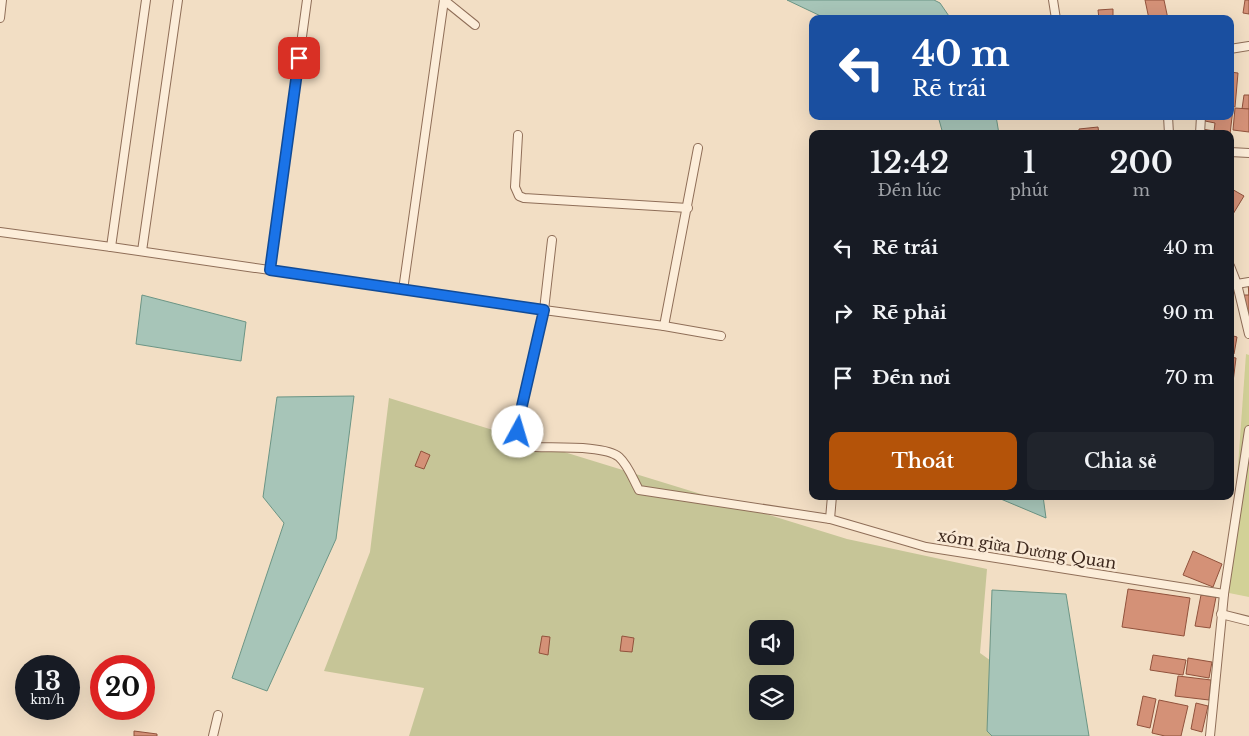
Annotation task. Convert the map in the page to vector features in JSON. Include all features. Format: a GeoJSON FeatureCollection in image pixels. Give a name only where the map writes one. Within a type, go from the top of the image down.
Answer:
{"type":"FeatureCollection","features":[{"type":"Feature","properties":{"kind":"lane"},"geometry":{"type":"LineString","coordinates":[[0,18],[2,0]]}},
{"type":"Feature","properties":{"kind":"lane"},"geometry":{"type":"LineString","coordinates":[[111,246],[146,0]]}},
{"type":"Feature","properties":{"kind":"lane"},"geometry":{"type":"LineString","coordinates":[[142,251],[178,0]]}},
{"type":"Feature","properties":{"kind":"lane"},"geometry":{"type":"LineString","coordinates":[[270,270],[306,0]]}},
{"type":"Feature","properties":{"kind":"lane"},"geometry":{"type":"LineString","coordinates":[[403,290],[444,0]]}},
{"type":"Feature","properties":{"kind":"lane"},"geometry":{"type":"LineString","coordinates":[[444,0],[475,25]]}},
{"type":"Feature","properties":{"kind":"lane"},"geometry":{"type":"LineString","coordinates":[[1053,0],[1055,15]]}},
{"type":"Feature","properties":{"kind":"lane"},"geometry":{"type":"LineString","coordinates":[[1234,48],[1249,46]]}},
{"type":"Feature","properties":{"kind":"lane"},"geometry":{"type":"LineString","coordinates":[[518,136],[514,187],[519,196],[524,198],[688,208]]}},
{"type":"Feature","properties":{"kind":"lane"},"geometry":{"type":"LineString","coordinates":[[664,326],[698,148]]}},
{"type":"Feature","properties":{"kind":"lane"},"geometry":{"type":"LineString","coordinates":[[1234,152],[1249,153]]}},
{"type":"Feature","properties":{"kind":"lane"},"geometry":{"type":"LineString","coordinates":[[0,232],[111,246],[403,290],[664,326],[721,336]]}},
{"type":"Feature","properties":{"kind":"lane"},"geometry":{"type":"LineString","coordinates":[[544,310],[552,240]]}},
{"type":"Feature","properties":{"kind":"lane"},"geometry":{"type":"LineString","coordinates":[[1234,276],[1249,334]]}},
{"type":"Feature","properties":{"kind":"lane"},"geometry":{"type":"LineString","coordinates":[[1237,284],[1249,282]]}},
{"type":"Feature","properties":{"kind":"lane","name":"xóm giữa Dương Quan"},"geometry":{"type":"LineString","coordinates":[[544,310],[518,423],[518,432],[522,440],[527,444],[535,447],[602,450],[614,454],[626,465],[639,490],[830,519],[926,547],[1224,594]]}},
{"type":"Feature","properties":{"kind":"lane"},"geometry":{"type":"LineString","coordinates":[[1210,736],[1221,614],[1249,430]]}},
{"type":"Feature","properties":{"kind":"lane"},"geometry":{"type":"LineString","coordinates":[[830,519],[832,500]]}},
{"type":"Feature","properties":{"kind":"lane"},"geometry":{"type":"LineString","coordinates":[[1221,614],[1249,621]]}},
{"type":"Feature","properties":{"kind":"lane"},"geometry":{"type":"LineString","coordinates":[[213,736],[218,715]]}},
{"type":"Feature","properties":{"kind":"shaded area"},"geometry":{"type":"Polygon","coordinates":[[[787,0],[934,0],[940,3],[948,15],[819,15],[787,0]]]}},
{"type":"Feature","properties":{"kind":"shaded area"},"geometry":{"type":"Polygon","coordinates":[[[939,120],[997,120],[998,130],[942,130],[939,120]]]}},
{"type":"Feature","properties":{"kind":"shaded area"},"geometry":{"type":"Polygon","coordinates":[[[142,295],[246,322],[241,361],[136,344],[142,295]]]}},
{"type":"Feature","properties":{"kind":"shaded area"},"geometry":{"type":"Polygon","coordinates":[[[1246,354],[1249,355],[1249,597],[1229,593],[1246,354]]]}},
{"type":"Feature","properties":{"kind":"shaded area"},"geometry":{"type":"Polygon","coordinates":[[[354,396],[336,539],[267,691],[232,678],[284,523],[263,497],[277,397],[354,396]]]}},
{"type":"Feature","properties":{"kind":"shaded area"},"geometry":{"type":"Polygon","coordinates":[[[389,398],[847,539],[987,569],[980,653],[1012,676],[1007,736],[409,736],[424,688],[324,671],[370,552],[389,398]]]}},
{"type":"Feature","properties":{"kind":"shaded area"},"geometry":{"type":"Polygon","coordinates":[[[1003,500],[1044,500],[1046,518],[1003,500]]]}},
{"type":"Feature","properties":{"kind":"shaded area"},"geometry":{"type":"Polygon","coordinates":[[[992,590],[1066,594],[1089,736],[992,736],[987,731],[992,590]]]}},
{"type":"Feature","properties":{"kind":"building"},"geometry":{"type":"Polygon","coordinates":[[[1145,0],[1164,0],[1167,15],[1148,15],[1145,0]]]}},
{"type":"Feature","properties":{"kind":"building"},"geometry":{"type":"Polygon","coordinates":[[[1245,0],[1249,0],[1249,14],[1243,13],[1245,0]]]}},
{"type":"Feature","properties":{"kind":"building"},"geometry":{"type":"Polygon","coordinates":[[[1113,9],[1113,15],[1099,15],[1098,10],[1113,9]]]}},
{"type":"Feature","properties":{"kind":"building"},"geometry":{"type":"Polygon","coordinates":[[[1234,72],[1238,73],[1234,107],[1234,72]]]}},
{"type":"Feature","properties":{"kind":"building"},"geometry":{"type":"Polygon","coordinates":[[[1244,95],[1249,95],[1249,109],[1242,109],[1244,95]]]}},
{"type":"Feature","properties":{"kind":"building"},"geometry":{"type":"Polygon","coordinates":[[[1235,108],[1249,109],[1249,132],[1233,130],[1235,108]]]}},
{"type":"Feature","properties":{"kind":"building"},"geometry":{"type":"Polygon","coordinates":[[[1232,120],[1230,130],[1214,130],[1215,123],[1205,121],[1232,120]]]}},
{"type":"Feature","properties":{"kind":"building"},"geometry":{"type":"Polygon","coordinates":[[[1098,127],[1098,130],[1079,130],[1098,127]]]}},
{"type":"Feature","properties":{"kind":"building"},"geometry":{"type":"Polygon","coordinates":[[[1234,190],[1244,196],[1234,212],[1234,190]]]}},
{"type":"Feature","properties":{"kind":"building"},"geometry":{"type":"Polygon","coordinates":[[[1240,295],[1249,295],[1249,313],[1241,313],[1240,295]]]}},
{"type":"Feature","properties":{"kind":"building"},"geometry":{"type":"Polygon","coordinates":[[[1234,336],[1237,337],[1234,354],[1234,336]]]}},
{"type":"Feature","properties":{"kind":"building"},"geometry":{"type":"Polygon","coordinates":[[[1234,358],[1236,358],[1234,374],[1234,358]]]}},
{"type":"Feature","properties":{"kind":"building"},"geometry":{"type":"Polygon","coordinates":[[[421,451],[430,455],[424,469],[415,466],[421,451]]]}},
{"type":"Feature","properties":{"kind":"building"},"geometry":{"type":"Polygon","coordinates":[[[1193,551],[1222,564],[1213,587],[1183,575],[1193,551]]]}},
{"type":"Feature","properties":{"kind":"building"},"geometry":{"type":"Polygon","coordinates":[[[1128,589],[1190,598],[1184,636],[1122,627],[1128,589]]]}},
{"type":"Feature","properties":{"kind":"building"},"geometry":{"type":"Polygon","coordinates":[[[1201,595],[1216,597],[1210,628],[1195,626],[1201,595]]]}},
{"type":"Feature","properties":{"kind":"building"},"geometry":{"type":"Polygon","coordinates":[[[542,636],[550,637],[548,655],[539,653],[542,636]]]}},
{"type":"Feature","properties":{"kind":"building"},"geometry":{"type":"Polygon","coordinates":[[[622,636],[634,638],[632,652],[620,651],[622,636]]]}},
{"type":"Feature","properties":{"kind":"building"},"geometry":{"type":"Polygon","coordinates":[[[1153,655],[1186,660],[1183,675],[1150,670],[1153,655]]]}},
{"type":"Feature","properties":{"kind":"building"},"geometry":{"type":"Polygon","coordinates":[[[1188,658],[1212,662],[1209,678],[1186,674],[1188,658]]]}},
{"type":"Feature","properties":{"kind":"building"},"geometry":{"type":"Polygon","coordinates":[[[1178,676],[1211,680],[1209,700],[1175,696],[1178,676]]]}},
{"type":"Feature","properties":{"kind":"building"},"geometry":{"type":"Polygon","coordinates":[[[1143,696],[1156,699],[1150,728],[1137,725],[1143,696]]]}},
{"type":"Feature","properties":{"kind":"building"},"geometry":{"type":"Polygon","coordinates":[[[1159,700],[1188,706],[1181,736],[1165,736],[1152,733],[1159,700]]]}},
{"type":"Feature","properties":{"kind":"building"},"geometry":{"type":"Polygon","coordinates":[[[1196,703],[1208,706],[1202,732],[1191,729],[1196,703]]]}},
{"type":"Feature","properties":{"kind":"building"},"geometry":{"type":"Polygon","coordinates":[[[134,731],[157,734],[157,736],[134,736],[134,731]]]}},
{"type":"Feature","properties":{"kind":"route"},"geometry":{"type":"LineString","coordinates":[[299,58],[270,270],[544,310],[518,423],[518,432]]}}]}
